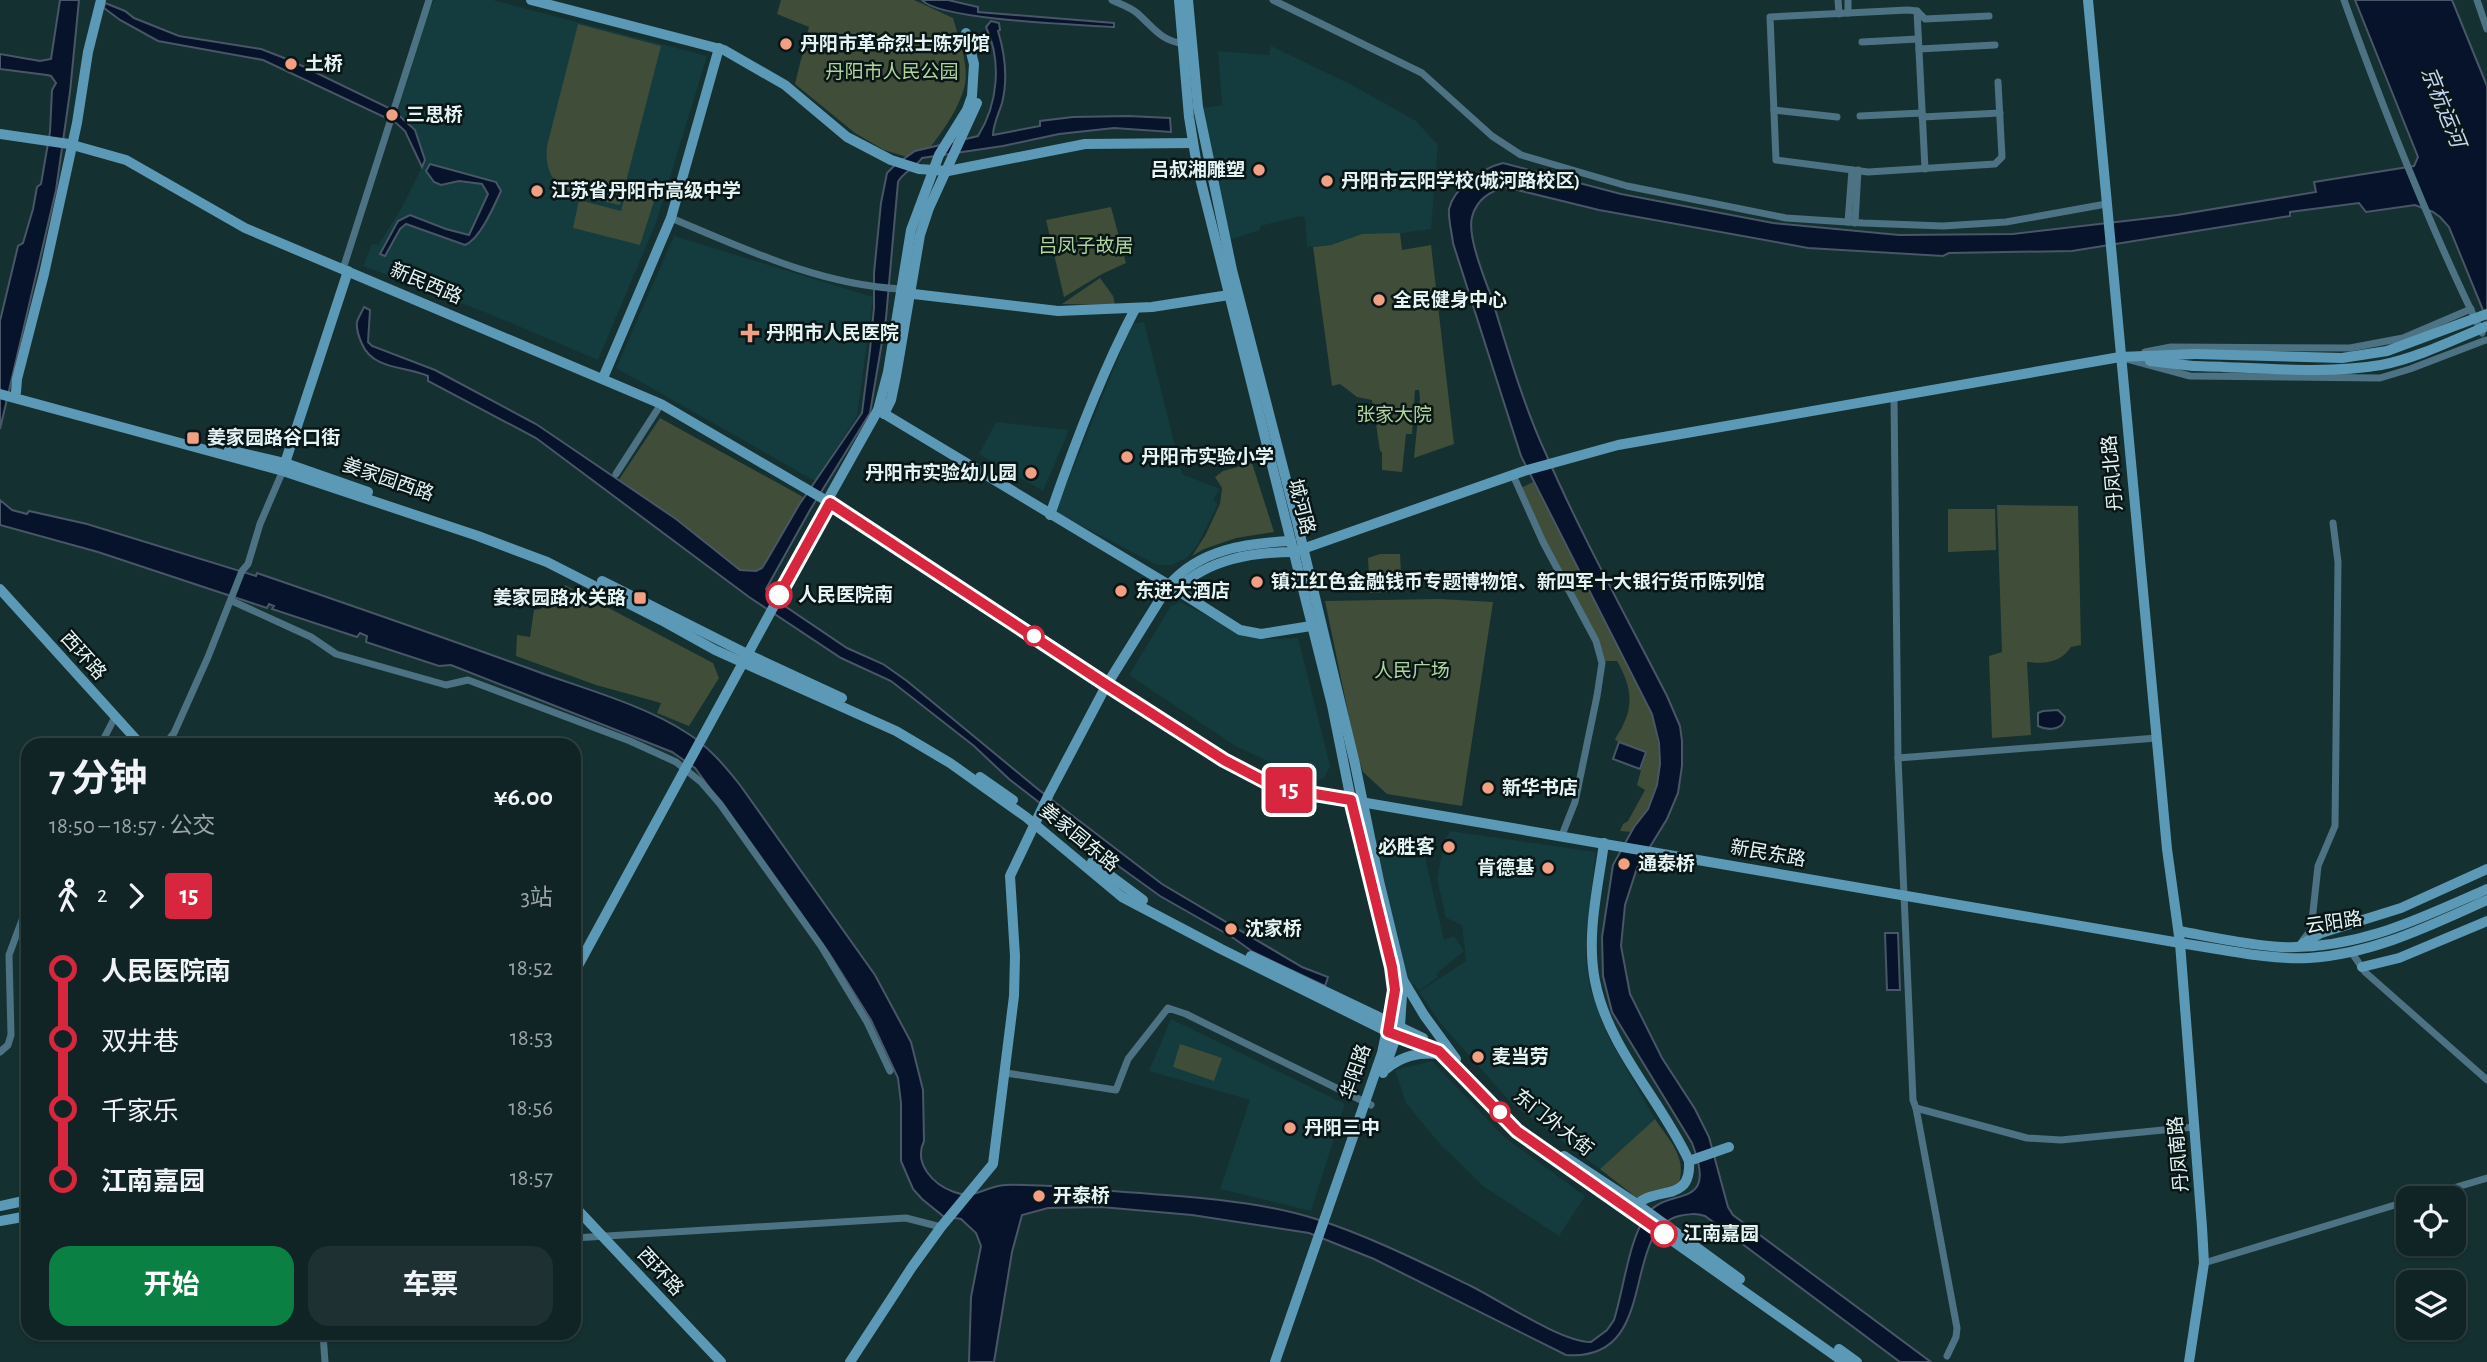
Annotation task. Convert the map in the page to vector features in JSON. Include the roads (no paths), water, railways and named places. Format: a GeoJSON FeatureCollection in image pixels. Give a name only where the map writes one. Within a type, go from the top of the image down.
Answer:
{"type":"FeatureCollection","features":[{"type":"Feature","properties":{"kind":"street"},"geometry":{"type":"LineString","coordinates":[[7,392],[17,379],[44,274],[88,51],[102,0]]}},
{"type":"Feature","properties":{"kind":"street"},"geometry":{"type":"LineString","coordinates":[[170,738],[232,601],[242,571],[248,564],[260,524],[284,467],[429,0]]}},
{"type":"Feature","properties":{"kind":"street"},"geometry":{"type":"LineString","coordinates":[[531,0],[719,48],[785,85],[847,136],[866,148],[919,169],[946,171],[1085,144],[1193,143]]}},
{"type":"Feature","properties":{"kind":"street"},"geometry":{"type":"LineString","coordinates":[[1112,0],[1136,12],[1154,32],[1168,41],[1184,44]]}},
{"type":"Feature","properties":{"kind":"street","name":"城河路"},"geometry":{"type":"LineString","coordinates":[[1179,0],[1184,73],[1193,143],[1229,295],[1363,803],[1403,980],[1441,1039]]}},
{"type":"Feature","properties":{"kind":"street","name":"城河路"},"geometry":{"type":"LineString","coordinates":[[1188,0],[1198,107],[1209,165],[1296,548],[1311,626],[1332,705],[1351,800],[1392,967],[1395,990],[1394,1028]]}},
{"type":"Feature","properties":{"kind":"street"},"geometry":{"type":"LineString","coordinates":[[1273,0],[1423,73],[1492,136],[1521,155],[1628,186],[1786,218],[1851,223],[1943,226],[2006,222],[2106,204]]}},
{"type":"Feature","properties":{"kind":"street"},"geometry":{"type":"LineString","coordinates":[[1296,10],[1299,0]]}},
{"type":"Feature","properties":{"kind":"street"},"geometry":{"type":"LineString","coordinates":[[1838,0],[1839,14]]}},
{"type":"Feature","properties":{"kind":"street"},"geometry":{"type":"LineString","coordinates":[[1848,0],[1848,13]]}},
{"type":"Feature","properties":{"kind":"street","name":"丹凤北路"},"geometry":{"type":"LineString","coordinates":[[2088,0],[2167,849],[2180,937]]}},
{"type":"Feature","properties":{"kind":"street"},"geometry":{"type":"LineString","coordinates":[[2120,357],[2190,376],[2380,378],[2486,342],[2403,160],[2344,0]]}},
{"type":"Feature","properties":{"kind":"street"},"geometry":{"type":"LineString","coordinates":[[2477,0],[2487,29]]}},
{"type":"Feature","properties":{"kind":"street"},"geometry":{"type":"LineString","coordinates":[[1917,10],[1770,18],[1776,160],[1855,170],[1989,166],[1999,162],[2002,157],[1998,82]]}},
{"type":"Feature","properties":{"kind":"street"},"geometry":{"type":"LineString","coordinates":[[1917,10],[1925,19],[1989,16]]}},
{"type":"Feature","properties":{"kind":"street"},"geometry":{"type":"LineString","coordinates":[[1917,10],[1925,169]]}},
{"type":"Feature","properties":{"kind":"street"},"geometry":{"type":"LineString","coordinates":[[581,961],[780,594],[827,501],[881,412],[900,291],[911,230],[938,157],[967,110],[972,96],[974,69],[970,33],[980,56],[978,98],[946,171],[900,291]]}},
{"type":"Feature","properties":{"kind":"street"},"geometry":{"type":"LineString","coordinates":[[1862,41],[1918,39]]}},
{"type":"Feature","properties":{"kind":"street"},"geometry":{"type":"LineString","coordinates":[[1919,49],[1994,45]]}},
{"type":"Feature","properties":{"kind":"street"},"geometry":{"type":"LineString","coordinates":[[603,378],[671,218],[719,48]]}},
{"type":"Feature","properties":{"kind":"street"},"geometry":{"type":"LineString","coordinates":[[1774,110],[1837,117]]}},
{"type":"Feature","properties":{"kind":"street"},"geometry":{"type":"LineString","coordinates":[[1860,116],[2000,113]]}},
{"type":"Feature","properties":{"kind":"street","name":"新民西路"},"geometry":{"type":"LineString","coordinates":[[0,134],[70,144],[126,160],[245,228],[661,404],[827,501],[1107,685]]}},
{"type":"Feature","properties":{"kind":"street"},"geometry":{"type":"LineString","coordinates":[[1851,223],[1855,170]]}},
{"type":"Feature","properties":{"kind":"street"},"geometry":{"type":"LineString","coordinates":[[671,218],[765,257],[872,288],[1058,311],[1135,309],[1229,295]]}},
{"type":"Feature","properties":{"kind":"street"},"geometry":{"type":"LineString","coordinates":[[1050,515],[1090,407],[1135,309]]}},
{"type":"Feature","properties":{"kind":"street"},"geometry":{"type":"LineString","coordinates":[[850,1362],[941,1227],[993,1164],[1014,996],[1010,876],[1049,794],[1107,685],[1173,587],[1179,573],[1219,552],[1241,545],[1296,548],[1553,462],[1618,445],[2171,347],[2350,348],[2403,338],[2471,310]]}},
{"type":"Feature","properties":{"kind":"street"},"geometry":{"type":"LineString","coordinates":[[2120,357],[2195,354],[2342,358],[2397,348],[2487,314]]}},
{"type":"Feature","properties":{"kind":"street"},"geometry":{"type":"LineString","coordinates":[[2120,357],[2193,366],[2337,369],[2382,365],[2415,355],[2487,326]]}},
{"type":"Feature","properties":{"kind":"street","name":"姜家园西路"},"geometry":{"type":"LineString","coordinates":[[7,392],[284,467],[478,537],[547,562],[744,658]]}},
{"type":"Feature","properties":{"kind":"street"},"geometry":{"type":"LineString","coordinates":[[1894,397],[1898,758],[1913,1100],[1957,1328],[1947,1356]]}},
{"type":"Feature","properties":{"kind":"street"},"geometry":{"type":"LineString","coordinates":[[616,474],[661,404]]}},
{"type":"Feature","properties":{"kind":"street"},"geometry":{"type":"LineString","coordinates":[[881,412],[1240,630],[1261,634],[1311,626]]}},
{"type":"Feature","properties":{"kind":"street"},"geometry":{"type":"LineString","coordinates":[[1519,473],[1543,542],[1601,654],[1597,696],[1575,802],[1562,835]]}},
{"type":"Feature","properties":{"kind":"street"},"geometry":{"type":"LineString","coordinates":[[2298,946],[2311,930],[2318,866],[2335,826],[2338,562],[2333,523]]}},
{"type":"Feature","properties":{"kind":"street","name":"西环路"},"geometry":{"type":"LineString","coordinates":[[0,589],[134,738]]}},
{"type":"Feature","properties":{"kind":"street"},"geometry":{"type":"LineString","coordinates":[[232,601],[310,637],[336,654],[446,685],[468,680],[630,741],[686,766],[720,804],[821,946],[867,1021],[890,1071]]}},
{"type":"Feature","properties":{"kind":"street","name":"姜家园东路"},"geometry":{"type":"LineString","coordinates":[[744,658],[780,678],[896,731],[1038,818],[1122,897],[1221,949],[1394,1028]]}},
{"type":"Feature","properties":{"kind":"street","name":"新民东路"},"geometry":{"type":"LineString","coordinates":[[1107,685],[1224,760],[1266,782],[1291,790],[1904,895],[2180,937]]}},
{"type":"Feature","properties":{"kind":"street"},"geometry":{"type":"LineString","coordinates":[[104,738],[115,718]]}},
{"type":"Feature","properties":{"kind":"street"},"geometry":{"type":"LineString","coordinates":[[1898,758],[2157,738]]}},
{"type":"Feature","properties":{"kind":"street"},"geometry":{"type":"LineString","coordinates":[[1609,844],[1593,928],[1595,981],[1604,1010],[1621,1045],[1690,1160],[1688,1181],[1683,1186],[1644,1199],[1638,1210]]}},
{"type":"Feature","properties":{"kind":"street"},"geometry":{"type":"LineString","coordinates":[[2298,946],[2321,933],[2401,908],[2487,869]]}},
{"type":"Feature","properties":{"kind":"street","name":"云阳路"},"geometry":{"type":"LineString","coordinates":[[2180,937],[2280,947],[2320,946],[2393,930],[2487,889]]}},
{"type":"Feature","properties":{"kind":"street","name":"云阳路"},"geometry":{"type":"LineString","coordinates":[[2180,937],[2265,955],[2306,958],[2352,953],[2409,935],[2487,900]]}},
{"type":"Feature","properties":{"kind":"street"},"geometry":{"type":"LineString","coordinates":[[2361,967],[2399,958],[2487,921]]}},
{"type":"Feature","properties":{"kind":"street"},"geometry":{"type":"LineString","coordinates":[[0,1052],[8,1045],[10,1035],[9,955],[21,923]]}},
{"type":"Feature","properties":{"kind":"street"},"geometry":{"type":"LineString","coordinates":[[2311,930],[2333,930],[2368,937]]}},
{"type":"Feature","properties":{"kind":"street","name":"丹凤南路"},"geometry":{"type":"LineString","coordinates":[[2180,937],[2204,1263],[2189,1362]]}},
{"type":"Feature","properties":{"kind":"street"},"geometry":{"type":"LineString","coordinates":[[2352,953],[2361,967],[2487,1080]]}},
{"type":"Feature","properties":{"kind":"street","name":"城河路"},"geometry":{"type":"LineString","coordinates":[[1394,1028],[1403,980]]}},
{"type":"Feature","properties":{"kind":"street"},"geometry":{"type":"LineString","coordinates":[[1006,1073],[1116,1090],[1128,1059],[1168,1008],[1186,1014],[1368,1104]]}},
{"type":"Feature","properties":{"kind":"street","name":"东门外大街"},"geometry":{"type":"LineString","coordinates":[[1394,1028],[1446,1053],[1517,1131],[1668,1231]]}},
{"type":"Feature","properties":{"kind":"street","name":"华阳路"},"geometry":{"type":"LineString","coordinates":[[1368,1104],[1383,1071],[1394,1028]]}},
{"type":"Feature","properties":{"kind":"street","name":"华阳路"},"geometry":{"type":"LineString","coordinates":[[1277,1362],[1394,1028]]}},
{"type":"Feature","properties":{"kind":"street","name":"东门外大街"},"geometry":{"type":"LineString","coordinates":[[1441,1039],[1446,1053]]}},
{"type":"Feature","properties":{"kind":"street"},"geometry":{"type":"LineString","coordinates":[[1383,1071],[1398,1059],[1413,1055],[1446,1053]]}},
{"type":"Feature","properties":{"kind":"street"},"geometry":{"type":"LineString","coordinates":[[1916,1108],[2027,1138],[2061,1140],[2194,1127]]}},
{"type":"Feature","properties":{"kind":"street"},"geometry":{"type":"LineString","coordinates":[[1690,1160],[1729,1147]]}},
{"type":"Feature","properties":{"kind":"street"},"geometry":{"type":"LineString","coordinates":[[2460,1186],[2487,1178]]}},
{"type":"Feature","properties":{"kind":"street"},"geometry":{"type":"LineString","coordinates":[[0,1206],[21,1202]]}},
{"type":"Feature","properties":{"kind":"street"},"geometry":{"type":"LineString","coordinates":[[2204,1263],[2396,1205]]}},
{"type":"Feature","properties":{"kind":"street","name":"西环路"},"geometry":{"type":"LineString","coordinates":[[581,1214],[720,1362]]}},
{"type":"Feature","properties":{"kind":"street"},"geometry":{"type":"LineString","coordinates":[[0,1221],[21,1217]]}},
{"type":"Feature","properties":{"kind":"street"},"geometry":{"type":"LineString","coordinates":[[581,1237],[906,1218],[941,1227]]}},
{"type":"Feature","properties":{"kind":"street"},"geometry":{"type":"LineString","coordinates":[[1668,1231],[1844,1362]]}},
{"type":"Feature","properties":{"kind":"street"},"geometry":{"type":"LineString","coordinates":[[1668,1231],[1857,1362]]}},
{"type":"Feature","properties":{"kind":"street"},"geometry":{"type":"LineString","coordinates":[[323,1340],[325,1362]]}},
{"type":"Feature","properties":{"kind":"water"},"geometry":{"type":"Polygon","coordinates":[[[60,0],[79,0],[70,92],[56,190],[0,429],[0,321],[18,246],[23,243],[37,187],[41,184],[50,132],[52,90],[56,83],[47,75],[0,69],[0,54],[40,61],[51,59],[60,0]]]}},
{"type":"Feature","properties":{"kind":"water"},"geometry":{"type":"Polygon","coordinates":[[[922,0],[948,0],[978,7],[978,12],[1114,23],[1114,27],[981,17],[934,7],[922,0]]]}},
{"type":"Feature","properties":{"kind":"water","name":"京杭运河"},"geometry":{"type":"Polygon","coordinates":[[[2355,0],[2452,0],[2487,86],[2487,320],[2449,227],[2433,212],[2415,205],[2366,212],[2359,203],[2290,212],[2290,216],[2072,251],[1949,253],[1943,256],[1808,248],[1599,210],[1505,187],[1484,197],[1472,217],[1472,235],[1478,258],[1530,416],[1574,516],[1680,726],[1682,766],[1678,793],[1667,819],[1637,868],[1625,905],[1621,946],[1630,994],[1662,1058],[1695,1109],[1709,1137],[1728,1207],[1733,1215],[1931,1362],[1900,1362],[1701,1215],[1679,1216],[1661,1227],[1650,1245],[1628,1318],[1616,1338],[1596,1352],[1566,1355],[1374,1259],[1309,1233],[1192,1215],[1101,1207],[1048,1208],[1022,1215],[1012,1252],[994,1362],[969,1362],[971,1297],[981,1246],[976,1233],[961,1219],[943,1216],[913,1189],[901,1161],[898,1078],[871,1020],[829,953],[695,768],[672,752],[451,665],[439,666],[366,642],[367,636],[360,633],[357,637],[272,609],[274,606],[269,604],[267,608],[98,552],[0,525],[0,500],[12,510],[27,514],[29,511],[87,524],[256,576],[257,573],[618,700],[655,715],[695,738],[740,785],[875,975],[911,1042],[923,1090],[923,1165],[933,1179],[947,1189],[962,1194],[975,1194],[1005,1185],[1050,1186],[1201,1198],[1287,1211],[1375,1241],[1471,1286],[1548,1328],[1578,1340],[1591,1342],[1607,1330],[1614,1320],[1630,1253],[1645,1217],[1654,1207],[1695,1189],[1699,1180],[1699,1165],[1692,1143],[1612,1012],[1603,976],[1602,937],[1613,865],[1634,827],[1648,809],[1657,785],[1659,743],[1652,714],[1521,456],[1453,243],[1449,213],[1452,201],[1470,180],[1503,163],[1621,194],[1773,223],[1899,235],[2013,234],[2177,215],[2316,192],[2314,182],[2414,166],[2418,157],[2355,0]]]}},
{"type":"Feature","properties":{"kind":"water"},"geometry":{"type":"Polygon","coordinates":[[[105,3],[179,36],[261,49],[292,61],[393,110],[415,130],[425,160],[422,167],[405,131],[395,122],[263,60],[158,41],[120,20],[104,8],[105,3]]]}},
{"type":"Feature","properties":{"kind":"water"},"geometry":{"type":"Polygon","coordinates":[[[991,21],[999,23],[1005,76],[1004,94],[993,135],[1040,126],[1040,121],[1073,117],[1128,116],[1170,118],[1171,132],[1114,128],[1059,134],[1003,146],[922,158],[903,176],[898,182],[886,318],[870,413],[810,510],[766,589],[770,596],[847,648],[883,664],[907,681],[1039,790],[1162,884],[1302,967],[1328,977],[1325,986],[1253,952],[1160,896],[1100,850],[1098,852],[1071,827],[1009,779],[974,746],[891,681],[841,658],[749,597],[536,438],[428,381],[428,376],[374,359],[359,336],[357,322],[364,307],[370,310],[368,342],[372,346],[435,370],[536,424],[676,519],[740,570],[756,571],[762,568],[799,505],[862,413],[874,308],[874,273],[881,203],[887,173],[915,151],[978,136],[990,110],[996,82],[994,54],[986,27],[991,21]]]}},
{"type":"Feature","properties":{"kind":"water"},"geometry":{"type":"Polygon","coordinates":[[[430,164],[496,182],[501,191],[486,221],[471,242],[465,245],[406,224],[400,229],[385,256],[380,254],[398,221],[410,215],[469,235],[488,194],[482,184],[459,181],[441,185],[434,182],[426,171],[430,164]]]}},
{"type":"Feature","properties":{"kind":"water"},"geometry":{"type":"Polygon","coordinates":[[[2058,710],[2065,717],[2062,725],[2051,729],[2038,726],[2038,713],[2058,710]]]}},
{"type":"Feature","properties":{"kind":"water"},"geometry":{"type":"Polygon","coordinates":[[[1619,742],[1646,752],[1640,769],[1613,759],[1619,742]]]}},
{"type":"Feature","properties":{"kind":"water"},"geometry":{"type":"Polygon","coordinates":[[[1885,933],[1898,933],[1900,990],[1887,990],[1885,933]]]}},
{"type":"Feature","properties":{"kind":"place","name":"丹阳市革命烈士陈列馆"},"geometry":{"type":"Point","coordinates":[786,44]}},
{"type":"Feature","properties":{"kind":"place","name":"土桥"},"geometry":{"type":"Point","coordinates":[291,64]}},
{"type":"Feature","properties":{"kind":"place","name":"三思桥"},"geometry":{"type":"Point","coordinates":[392,115]}},
{"type":"Feature","properties":{"kind":"place","name":"吕叔湘雕塑"},"geometry":{"type":"Point","coordinates":[1259,170]}},
{"type":"Feature","properties":{"kind":"place","name":"丹阳市云阳学校(城河路校区)"},"geometry":{"type":"Point","coordinates":[1327,181]}},
{"type":"Feature","properties":{"kind":"place","name":"江苏省丹阳市高级中学"},"geometry":{"type":"Point","coordinates":[537,191]}},
{"type":"Feature","properties":{"kind":"place","name":"全民健身中心"},"geometry":{"type":"Point","coordinates":[1379,300]}},
{"type":"Feature","properties":{"kind":"place","name":"丹阳市人民医院"},"geometry":{"type":"Point","coordinates":[750,333]}},
{"type":"Feature","properties":{"kind":"place","name":"姜家园路谷口街"},"geometry":{"type":"Point","coordinates":[193,438]}},
{"type":"Feature","properties":{"kind":"place","name":"丹阳市实验小学"},"geometry":{"type":"Point","coordinates":[1127,457]}},
{"type":"Feature","properties":{"kind":"place","name":"丹阳市实验幼儿园"},"geometry":{"type":"Point","coordinates":[1031,473]}},
{"type":"Feature","properties":{"kind":"place","name":"镇江红色金融钱币专题博物馆、新四军十大银行货币陈列馆"},"geometry":{"type":"Point","coordinates":[1257,582]}},
{"type":"Feature","properties":{"kind":"place","name":"东进大酒店"},"geometry":{"type":"Point","coordinates":[1121,591]}},
{"type":"Feature","properties":{"kind":"place","name":"人民医院南"},"geometry":{"type":"Point","coordinates":[779,595]}},
{"type":"Feature","properties":{"kind":"place","name":"姜家园路水关路"},"geometry":{"type":"Point","coordinates":[640,598]}},
{"type":"Feature","properties":{"kind":"place","name":"新华书店"},"geometry":{"type":"Point","coordinates":[1488,788]}},
{"type":"Feature","properties":{"kind":"place","name":"必胜客"},"geometry":{"type":"Point","coordinates":[1449,847]}},
{"type":"Feature","properties":{"kind":"place","name":"通泰桥"},"geometry":{"type":"Point","coordinates":[1624,864]}},
{"type":"Feature","properties":{"kind":"place","name":"肯德基"},"geometry":{"type":"Point","coordinates":[1548,868]}},
{"type":"Feature","properties":{"kind":"place","name":"沈家桥"},"geometry":{"type":"Point","coordinates":[1231,929]}},
{"type":"Feature","properties":{"kind":"place","name":"麦当劳"},"geometry":{"type":"Point","coordinates":[1478,1057]}},
{"type":"Feature","properties":{"kind":"place","name":"丹阳三中"},"geometry":{"type":"Point","coordinates":[1290,1128]}},
{"type":"Feature","properties":{"kind":"place","name":"开泰桥"},"geometry":{"type":"Point","coordinates":[1039,1196]}},
{"type":"Feature","properties":{"kind":"place","name":"江南嘉园"},"geometry":{"type":"Point","coordinates":[1664,1234]}},
{"type":"Feature","properties":{"kind":"park label","name":"丹阳市人民公园"},"geometry":{"type":"Point","coordinates":[892,72]}},
{"type":"Feature","properties":{"kind":"park label","name":"吕凤子故居"},"geometry":{"type":"Point","coordinates":[1086,246]}},
{"type":"Feature","properties":{"kind":"park label","name":"张家大院"},"geometry":{"type":"Point","coordinates":[1394,415]}},
{"type":"Feature","properties":{"kind":"park label","name":"人民广场"},"geometry":{"type":"Point","coordinates":[1412,671]}}]}
